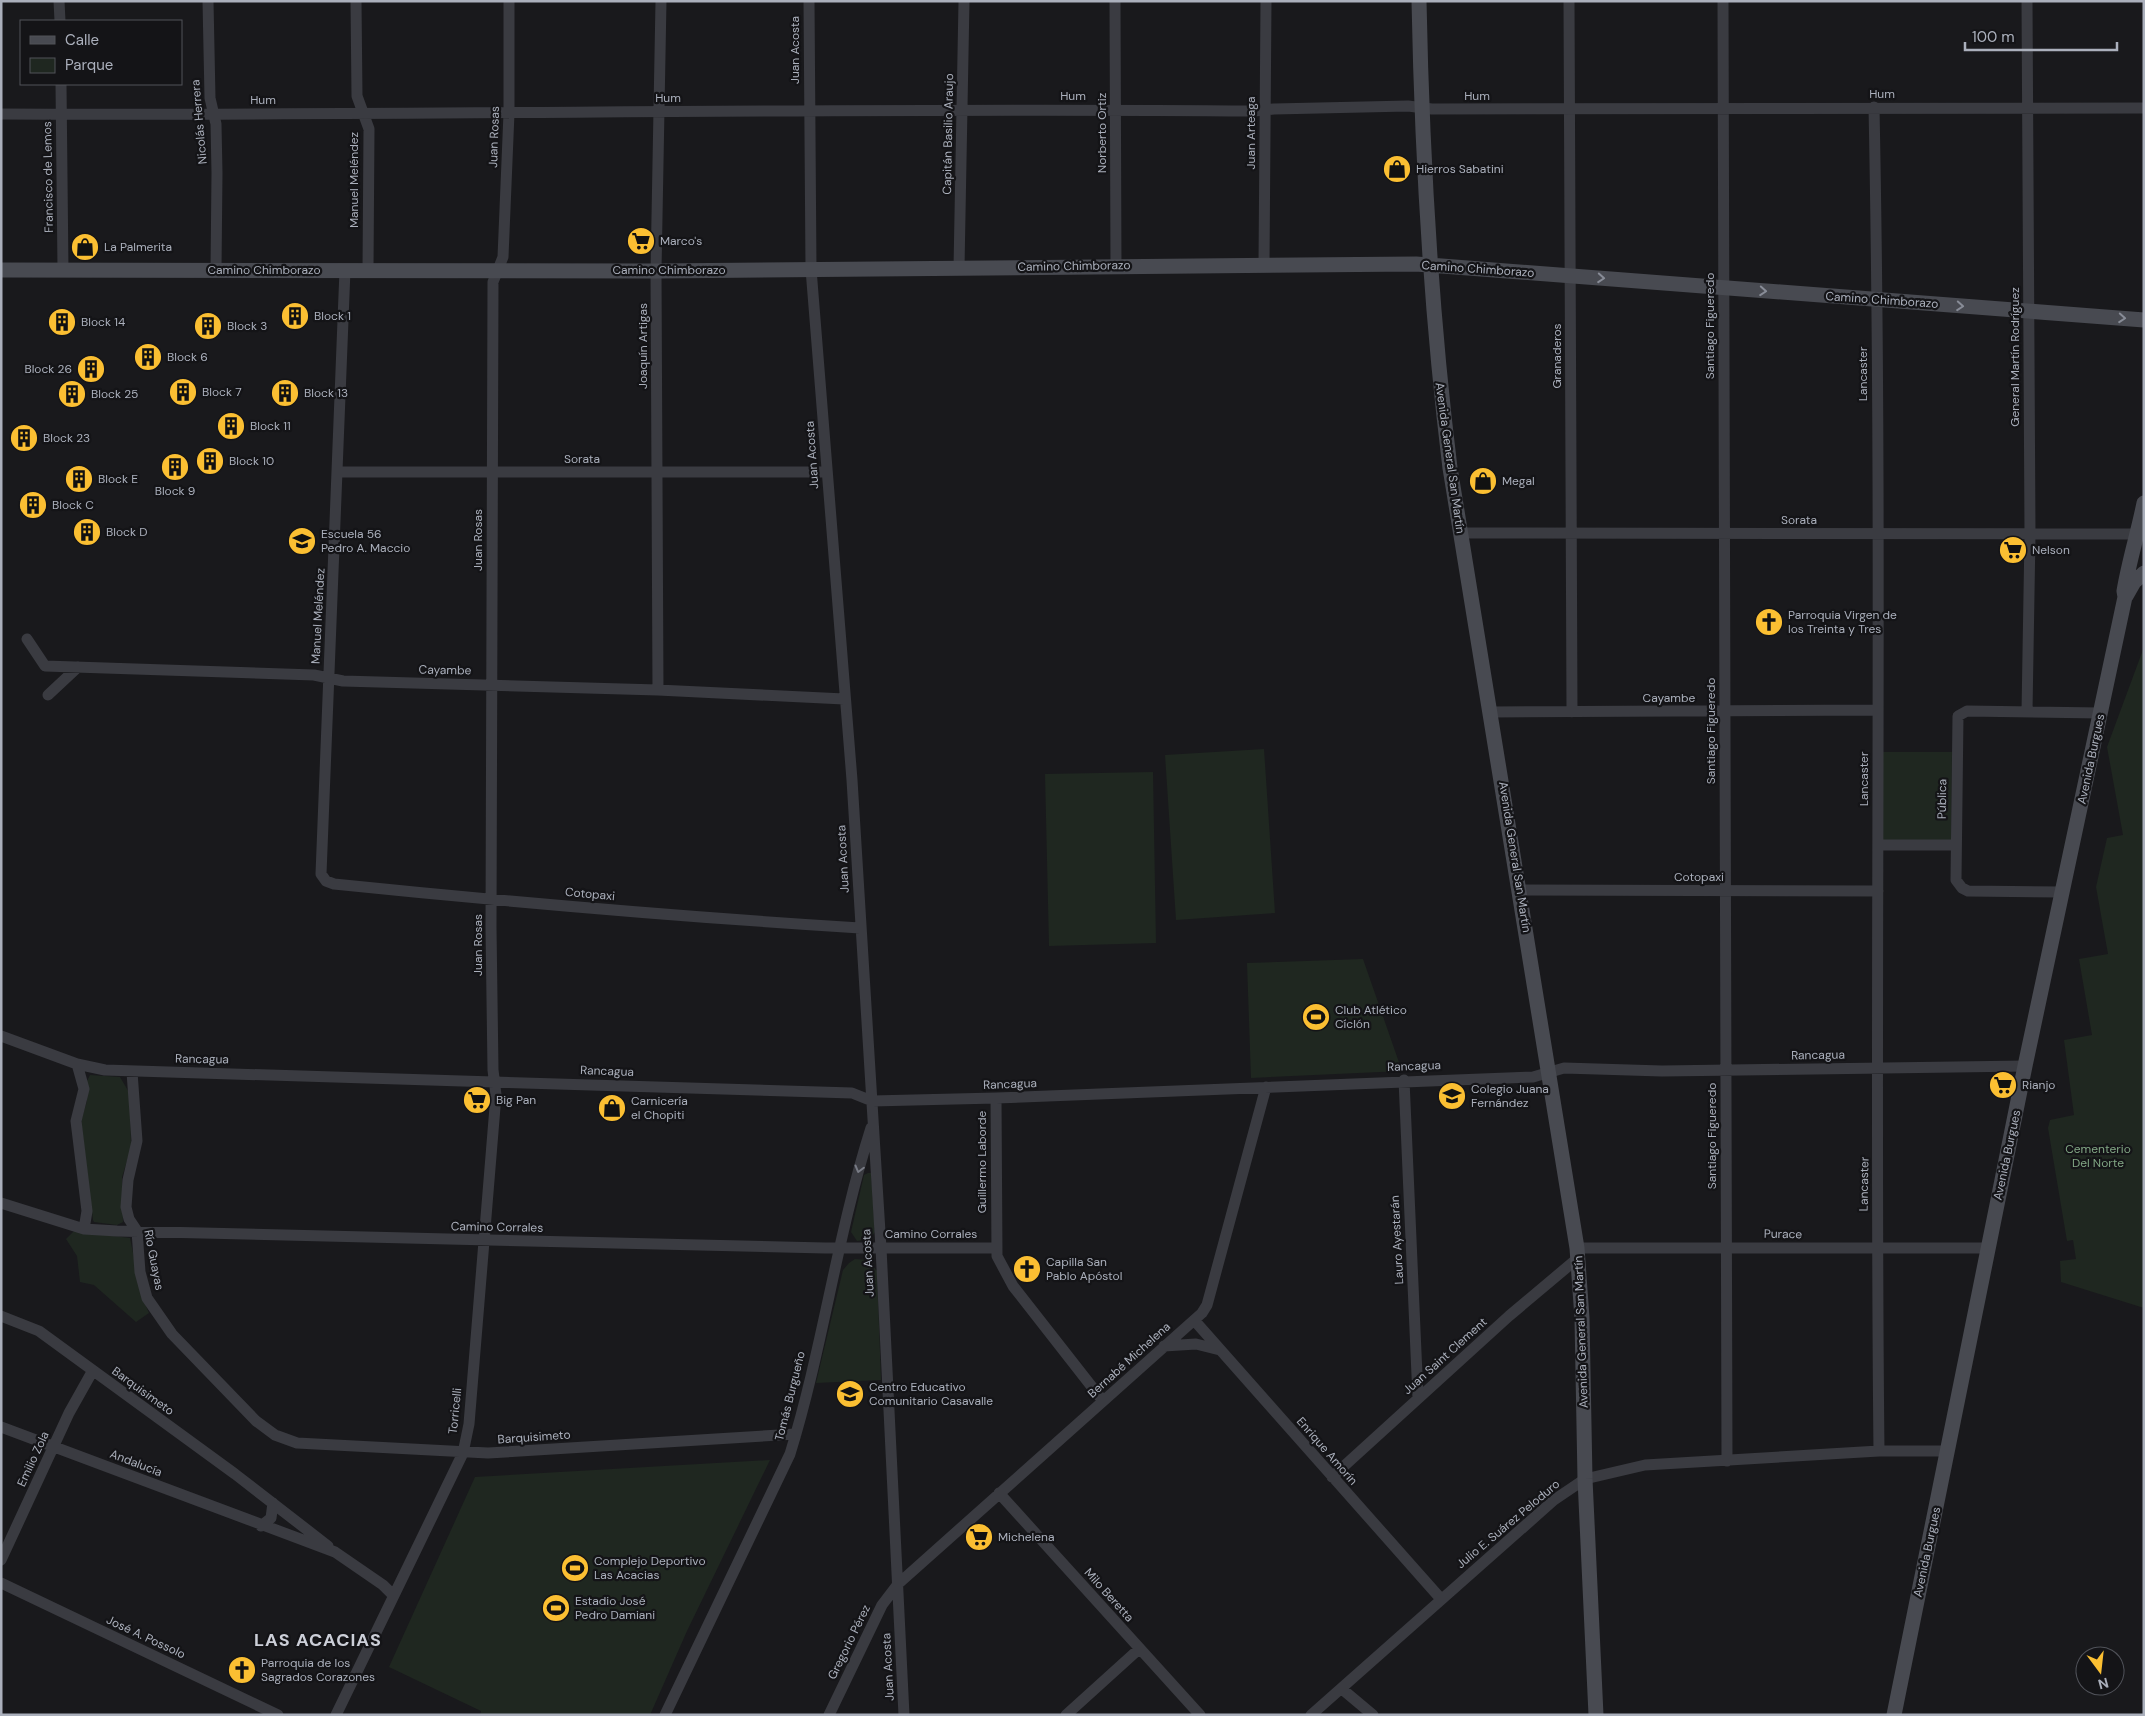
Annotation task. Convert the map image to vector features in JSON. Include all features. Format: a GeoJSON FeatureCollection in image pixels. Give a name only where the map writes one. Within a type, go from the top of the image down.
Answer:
{"type":"FeatureCollection","features":[{"type":"Feature","properties":{"kind":"street"},"geometry":{"type":"LineString","coordinates":[[59,1],[60,20]]}},
{"type":"Feature","properties":{"kind":"street","name":"Nicolás Herrera"},"geometry":{"type":"LineString","coordinates":[[208,1],[210,98],[216,124],[218,173],[216,270]]}},
{"type":"Feature","properties":{"kind":"street","name":"Manuel Meléndez"},"geometry":{"type":"LineString","coordinates":[[356,1],[356,96],[369,129],[368,270]]}},
{"type":"Feature","properties":{"kind":"street","name":"Juan Rosas"},"geometry":{"type":"LineString","coordinates":[[494,1081],[492,900],[493,282],[503,257],[509,113],[509,1]]}},
{"type":"Feature","properties":{"kind":"street","name":"Joaquín Artigas"},"geometry":{"type":"LineString","coordinates":[[658,690],[656,271],[661,1]]}},
{"type":"Feature","properties":{"kind":"street","name":"Juan Acosta"},"geometry":{"type":"LineString","coordinates":[[809,1],[811,269],[852,780],[881,1248],[904,1715]]}},
{"type":"Feature","properties":{"kind":"street","name":"Capitán Basilio Araujo"},"geometry":{"type":"LineString","coordinates":[[959,268],[964,1]]}},
{"type":"Feature","properties":{"kind":"street","name":"Norberto Ortiz"},"geometry":{"type":"LineString","coordinates":[[1115,1],[1116,265]]}},
{"type":"Feature","properties":{"kind":"street","name":"Juan Arteaga"},"geometry":{"type":"LineString","coordinates":[[1264,264],[1266,1]]}},
{"type":"Feature","properties":{"kind":"street","name":"Avenida General San Martín"},"geometry":{"type":"LineString","coordinates":[[1419,1],[1421,108],[1437,359],[1461,533],[1492,712],[1578,1253],[1582,1318],[1585,1479],[1596,1715]]}},
{"type":"Feature","properties":{"kind":"street","name":"Granaderos"},"geometry":{"type":"LineString","coordinates":[[1569,1],[1572,712]]}},
{"type":"Feature","properties":{"kind":"street","name":"Santiago Figueredo"},"geometry":{"type":"LineString","coordinates":[[1722,1],[1727,1461]]}},
{"type":"Feature","properties":{"kind":"street","name":"General Martín Rodríguez"},"geometry":{"type":"LineString","coordinates":[[2027,1],[2030,534],[2027,712]]}},
{"type":"Feature","properties":{"kind":"street","name":"Francisco de Lemos"},"geometry":{"type":"LineString","coordinates":[[61,85],[63,270]]}},
{"type":"Feature","properties":{"kind":"street","name":"Hum"},"geometry":{"type":"LineString","coordinates":[[1,114],[1265,110],[1408,106],[1421,108],[1569,110],[2144,108]]}},
{"type":"Feature","properties":{"kind":"street","name":"Lancaster"},"geometry":{"type":"LineString","coordinates":[[1874,108],[1879,1451]]}},
{"type":"Feature","properties":{"kind":"street","name":"Camino Chimborazo"},"geometry":{"type":"LineString","coordinates":[[1,270],[656,271],[1116,265],[1430,265],[2144,320]]}},
{"type":"Feature","properties":{"kind":"street","name":"Manuel Meléndez"},"geometry":{"type":"LineString","coordinates":[[321,874],[345,270]]}},
{"type":"Feature","properties":{"kind":"street","name":"Sorata"},"geometry":{"type":"LineString","coordinates":[[338,472],[492,474],[827,472]]}},
{"type":"Feature","properties":{"kind":"street","name":"Avenida Burgues"},"geometry":{"type":"LineString","coordinates":[[2125,597],[2124,592],[2130,555],[2136,539],[2144,503]]}},
{"type":"Feature","properties":{"kind":"street","name":"Sorata"},"geometry":{"type":"LineString","coordinates":[[1461,533],[2030,534],[2136,539]]}},
{"type":"Feature","properties":{"kind":"street"},"geometry":{"type":"LineString","coordinates":[[2136,539],[2138,555],[2144,563]]}},
{"type":"Feature","properties":{"kind":"street","name":"Avenida Burgues"},"geometry":{"type":"LineString","coordinates":[[1894,1715],[2025,1066],[2125,597],[2134,582],[2144,573]]}},
{"type":"Feature","properties":{"kind":"street","name":"Cayambe"},"geometry":{"type":"LineString","coordinates":[[28,639],[45,666],[314,675],[343,681],[658,690],[844,699]]}},
{"type":"Feature","properties":{"kind":"street"},"geometry":{"type":"LineString","coordinates":[[48,695],[78,667]]}},
{"type":"Feature","properties":{"kind":"street","name":"Cayambe"},"geometry":{"type":"LineString","coordinates":[[1492,712],[1877,710]]}},
{"type":"Feature","properties":{"kind":"street","name":"Pública"},"geometry":{"type":"LineString","coordinates":[[2027,712],[1966,710],[1960,714],[1958,720],[1956,880],[1958,885],[1968,891],[2062,892]]}},
{"type":"Feature","properties":{"kind":"street"},"geometry":{"type":"LineString","coordinates":[[2027,712],[2101,713]]}},
{"type":"Feature","properties":{"kind":"street"},"geometry":{"type":"LineString","coordinates":[[1878,845],[1955,845]]}},
{"type":"Feature","properties":{"kind":"street","name":"Cotopaxi"},"geometry":{"type":"LineString","coordinates":[[321,874],[326,881],[334,884],[492,900],[716,919],[860,928]]}},
{"type":"Feature","properties":{"kind":"street","name":"Cotopaxi"},"geometry":{"type":"LineString","coordinates":[[1520,890],[1878,891]]}},
{"type":"Feature","properties":{"kind":"street","name":"Rancagua"},"geometry":{"type":"LineString","coordinates":[[1,1036],[77,1064],[105,1070],[852,1093],[872,1101],[996,1098],[1404,1080],[1533,1077],[1564,1068],[1726,1070],[2025,1066]]}},
{"type":"Feature","properties":{"kind":"street"},"geometry":{"type":"LineString","coordinates":[[77,1064],[84,1089],[76,1121],[87,1211],[84,1229]]}},
{"type":"Feature","properties":{"kind":"street","name":"Río Guayas"},"geometry":{"type":"LineString","coordinates":[[132,1072],[137,1141],[128,1180],[126,1207],[129,1219],[137,1231],[143,1285],[155,1311],[172,1334],[256,1421],[275,1436]]}},
{"type":"Feature","properties":{"kind":"street","name":"Lauro Ayestarán"},"geometry":{"type":"LineString","coordinates":[[1404,1080],[1418,1398]]}},
{"type":"Feature","properties":{"kind":"street","name":"Torricelli"},"geometry":{"type":"LineString","coordinates":[[336,1715],[463,1453],[469,1424],[496,1095],[494,1081]]}},
{"type":"Feature","properties":{"kind":"street","name":"Bernabé Michelena"},"geometry":{"type":"LineString","coordinates":[[898,1584],[1202,1313],[1211,1298],[1266,1087]]}},
{"type":"Feature","properties":{"kind":"street","name":"Guillermo Laborde"},"geometry":{"type":"LineString","coordinates":[[996,1098],[996,1248],[1000,1264],[1013,1286],[1102,1402]]}},
{"type":"Feature","properties":{"kind":"street","name":"Tomás Burgueño"},"geometry":{"type":"LineString","coordinates":[[665,1715],[790,1454],[838,1248],[873,1122]]}},
{"type":"Feature","properties":{"kind":"street","name":"Camino Corrales"},"geometry":{"type":"LineString","coordinates":[[1,1203],[84,1229],[838,1248],[996,1248]]}},
{"type":"Feature","properties":{"kind":"street","name":"Purace"},"geometry":{"type":"LineString","coordinates":[[1578,1253],[1726,1246],[1877,1249],[1988,1248]]}},
{"type":"Feature","properties":{"kind":"street","name":"Juan Saint Clement"},"geometry":{"type":"LineString","coordinates":[[1332,1477],[1578,1253]]}},
{"type":"Feature","properties":{"kind":"street","name":"Barquisimeto"},"geometry":{"type":"LineString","coordinates":[[1,1316],[39,1331],[92,1372],[273,1503],[335,1552]]}},
{"type":"Feature","properties":{"kind":"street","name":"Enrique Amorín"},"geometry":{"type":"LineString","coordinates":[[1194,1320],[1441,1599]]}},
{"type":"Feature","properties":{"kind":"street"},"geometry":{"type":"LineString","coordinates":[[1164,1346],[1196,1344],[1220,1350]]}},
{"type":"Feature","properties":{"kind":"street","name":"Emilio Zola"},"geometry":{"type":"LineString","coordinates":[[1,1560],[86,1380],[92,1372]]}},
{"type":"Feature","properties":{"kind":"street","name":"Andalucía"},"geometry":{"type":"LineString","coordinates":[[1,1427],[261,1526],[335,1552],[383,1585],[394,1595]]}},
{"type":"Feature","properties":{"kind":"street","name":"Barquisimeto"},"geometry":{"type":"LineString","coordinates":[[275,1436],[297,1443],[445,1450],[488,1454],[796,1434]]}},
{"type":"Feature","properties":{"kind":"street","name":"Julio E. Suárez Peloduro"},"geometry":{"type":"LineString","coordinates":[[1311,1715],[1554,1500],[1585,1479],[1645,1465],[1879,1451],[1948,1451]]}},
{"type":"Feature","properties":{"kind":"street","name":"Milo Beretta"},"geometry":{"type":"LineString","coordinates":[[999,1493],[1200,1715]]}},
{"type":"Feature","properties":{"kind":"street"},"geometry":{"type":"LineString","coordinates":[[261,1526],[270,1518],[273,1503]]}},
{"type":"Feature","properties":{"kind":"street","name":"José A. Possolo"},"geometry":{"type":"LineString","coordinates":[[1,1583],[278,1715]]}},
{"type":"Feature","properties":{"kind":"street","name":"Gregorio Pérez"},"geometry":{"type":"LineString","coordinates":[[830,1715],[882,1605],[898,1584]]}},
{"type":"Feature","properties":{"kind":"street"},"geometry":{"type":"LineString","coordinates":[[1066,1715],[1140,1649]]}},
{"type":"Feature","properties":{"kind":"street"},"geometry":{"type":"LineString","coordinates":[[1342,1689],[1372,1715]]}},
{"type":"Feature","properties":{"kind":"green space","name":"Cementerio Del Norte"},"geometry":{"type":"Polygon","coordinates":[[[2144,647],[2144,1308],[2061,1282],[2060,1261],[2076,1259],[2073,1240],[2067,1241],[2048,1128],[2050,1120],[2074,1115],[2064,1040],[2092,1035],[2079,959],[2108,954],[2096,887],[2107,838],[2123,835],[2107,747],[2144,647]]]}},
{"type":"Feature","properties":{"kind":"green space"},"geometry":{"type":"Polygon","coordinates":[[[1264,749],[1275,913],[1176,920],[1165,755],[1264,749]]]}},
{"type":"Feature","properties":{"kind":"green space"},"geometry":{"type":"Polygon","coordinates":[[[1883,752],[1952,752],[1951,841],[1883,841],[1883,752]]]}},
{"type":"Feature","properties":{"kind":"green space"},"geometry":{"type":"Polygon","coordinates":[[[1153,772],[1156,943],[1049,946],[1045,774],[1153,772]]]}},
{"type":"Feature","properties":{"kind":"green space","name":"Club Atlético Cíclón"},"geometry":{"type":"Polygon","coordinates":[[[1363,959],[1402,1071],[1251,1078],[1247,963],[1363,959]]]}},
{"type":"Feature","properties":{"kind":"green space"},"geometry":{"type":"Polygon","coordinates":[[[90,1075],[120,1077],[130,1094],[131,1148],[122,1177],[123,1222],[117,1225],[94,1222],[93,1220],[81,1121],[87,1101],[87,1081],[90,1075]]]}},
{"type":"Feature","properties":{"kind":"green space"},"geometry":{"type":"Polygon","coordinates":[[[871,1173],[875,1232],[870,1239],[857,1241],[851,1232],[864,1175],[871,1173]]]}},
{"type":"Feature","properties":{"kind":"green space"},"geometry":{"type":"Polygon","coordinates":[[[74,1231],[130,1238],[142,1297],[149,1313],[136,1322],[94,1285],[80,1282],[77,1256],[66,1239],[74,1231]]]}},
{"type":"Feature","properties":{"kind":"green space"},"geometry":{"type":"Polygon","coordinates":[[[855,1259],[868,1260],[877,1271],[881,1380],[816,1383],[843,1270],[855,1259]]]}},
{"type":"Feature","properties":{"kind":"green space","name":"Complejo Deportivo Las Acacias"},"geometry":{"type":"Polygon","coordinates":[[[770,1460],[687,1631],[650,1715],[480,1715],[481,1711],[389,1667],[475,1477],[770,1460]]]}},
{"type":"Feature","properties":{"kind":"place","name":"Hierros Sabatini"},"geometry":{"type":"Point","coordinates":[1397,169]}},
{"type":"Feature","properties":{"kind":"place","name":"Marco's"},"geometry":{"type":"Point","coordinates":[641,241]}},
{"type":"Feature","properties":{"kind":"place","name":"La Palmerita"},"geometry":{"type":"Point","coordinates":[85,247]}},
{"type":"Feature","properties":{"kind":"place","name":"Block 1"},"geometry":{"type":"Point","coordinates":[295,316]}},
{"type":"Feature","properties":{"kind":"place","name":"Block 14"},"geometry":{"type":"Point","coordinates":[62,322]}},
{"type":"Feature","properties":{"kind":"place","name":"Block 3"},"geometry":{"type":"Point","coordinates":[208,326]}},
{"type":"Feature","properties":{"kind":"place","name":"Block 6"},"geometry":{"type":"Point","coordinates":[148,357]}},
{"type":"Feature","properties":{"kind":"place","name":"Block 26"},"geometry":{"type":"Point","coordinates":[91,369]}},
{"type":"Feature","properties":{"kind":"place","name":"Block 7"},"geometry":{"type":"Point","coordinates":[183,392]}},
{"type":"Feature","properties":{"kind":"place","name":"Block 13"},"geometry":{"type":"Point","coordinates":[285,393]}},
{"type":"Feature","properties":{"kind":"place","name":"Block 25"},"geometry":{"type":"Point","coordinates":[72,394]}},
{"type":"Feature","properties":{"kind":"place","name":"Block 11"},"geometry":{"type":"Point","coordinates":[231,426]}},
{"type":"Feature","properties":{"kind":"place","name":"Block 23"},"geometry":{"type":"Point","coordinates":[24,438]}},
{"type":"Feature","properties":{"kind":"place","name":"Block 10"},"geometry":{"type":"Point","coordinates":[210,461]}},
{"type":"Feature","properties":{"kind":"place","name":"Block 9"},"geometry":{"type":"Point","coordinates":[175,467]}},
{"type":"Feature","properties":{"kind":"place","name":"Block E"},"geometry":{"type":"Point","coordinates":[79,479]}},
{"type":"Feature","properties":{"kind":"place","name":"Megal"},"geometry":{"type":"Point","coordinates":[1483,481]}},
{"type":"Feature","properties":{"kind":"place","name":"Block C"},"geometry":{"type":"Point","coordinates":[33,505]}},
{"type":"Feature","properties":{"kind":"place","name":"Block D"},"geometry":{"type":"Point","coordinates":[87,532]}},
{"type":"Feature","properties":{"kind":"place","name":"Escuela 56 Pedro A. Maccio"},"geometry":{"type":"Point","coordinates":[302,541]}},
{"type":"Feature","properties":{"kind":"place","name":"Nelson"},"geometry":{"type":"Point","coordinates":[2013,550]}},
{"type":"Feature","properties":{"kind":"place","name":"Parroquia Virgen de los Treinta y Tres"},"geometry":{"type":"Point","coordinates":[1769,622]}},
{"type":"Feature","properties":{"kind":"place","name":"Club Atlético Cíclón"},"geometry":{"type":"Point","coordinates":[1316,1017]}},
{"type":"Feature","properties":{"kind":"place","name":"Rianjo"},"geometry":{"type":"Point","coordinates":[2003,1085]}},
{"type":"Feature","properties":{"kind":"place","name":"Colegio Juana Fernández"},"geometry":{"type":"Point","coordinates":[1452,1096]}},
{"type":"Feature","properties":{"kind":"place","name":"Big Pan"},"geometry":{"type":"Point","coordinates":[477,1100]}},
{"type":"Feature","properties":{"kind":"place","name":"Carnicería el Chopiti"},"geometry":{"type":"Point","coordinates":[612,1108]}},
{"type":"Feature","properties":{"kind":"place","name":"Capilla San Pablo Apóstol"},"geometry":{"type":"Point","coordinates":[1027,1269]}},
{"type":"Feature","properties":{"kind":"place","name":"Centro Educativo Comunitario Casavalle"},"geometry":{"type":"Point","coordinates":[850,1394]}},
{"type":"Feature","properties":{"kind":"place","name":"Michelena"},"geometry":{"type":"Point","coordinates":[979,1537]}},
{"type":"Feature","properties":{"kind":"place","name":"Complejo Deportivo Las Acacias"},"geometry":{"type":"Point","coordinates":[575,1568]}},
{"type":"Feature","properties":{"kind":"place","name":"Estadio José Pedro Damiani"},"geometry":{"type":"Point","coordinates":[556,1608]}},
{"type":"Feature","properties":{"kind":"place","name":"Parroquia de los Sagrados Corazones"},"geometry":{"type":"Point","coordinates":[242,1670]}},
{"type":"Feature","properties":{"kind":"district","name":"LAS ACACIAS"},"geometry":{"type":"Point","coordinates":[318,1640]}}]}
